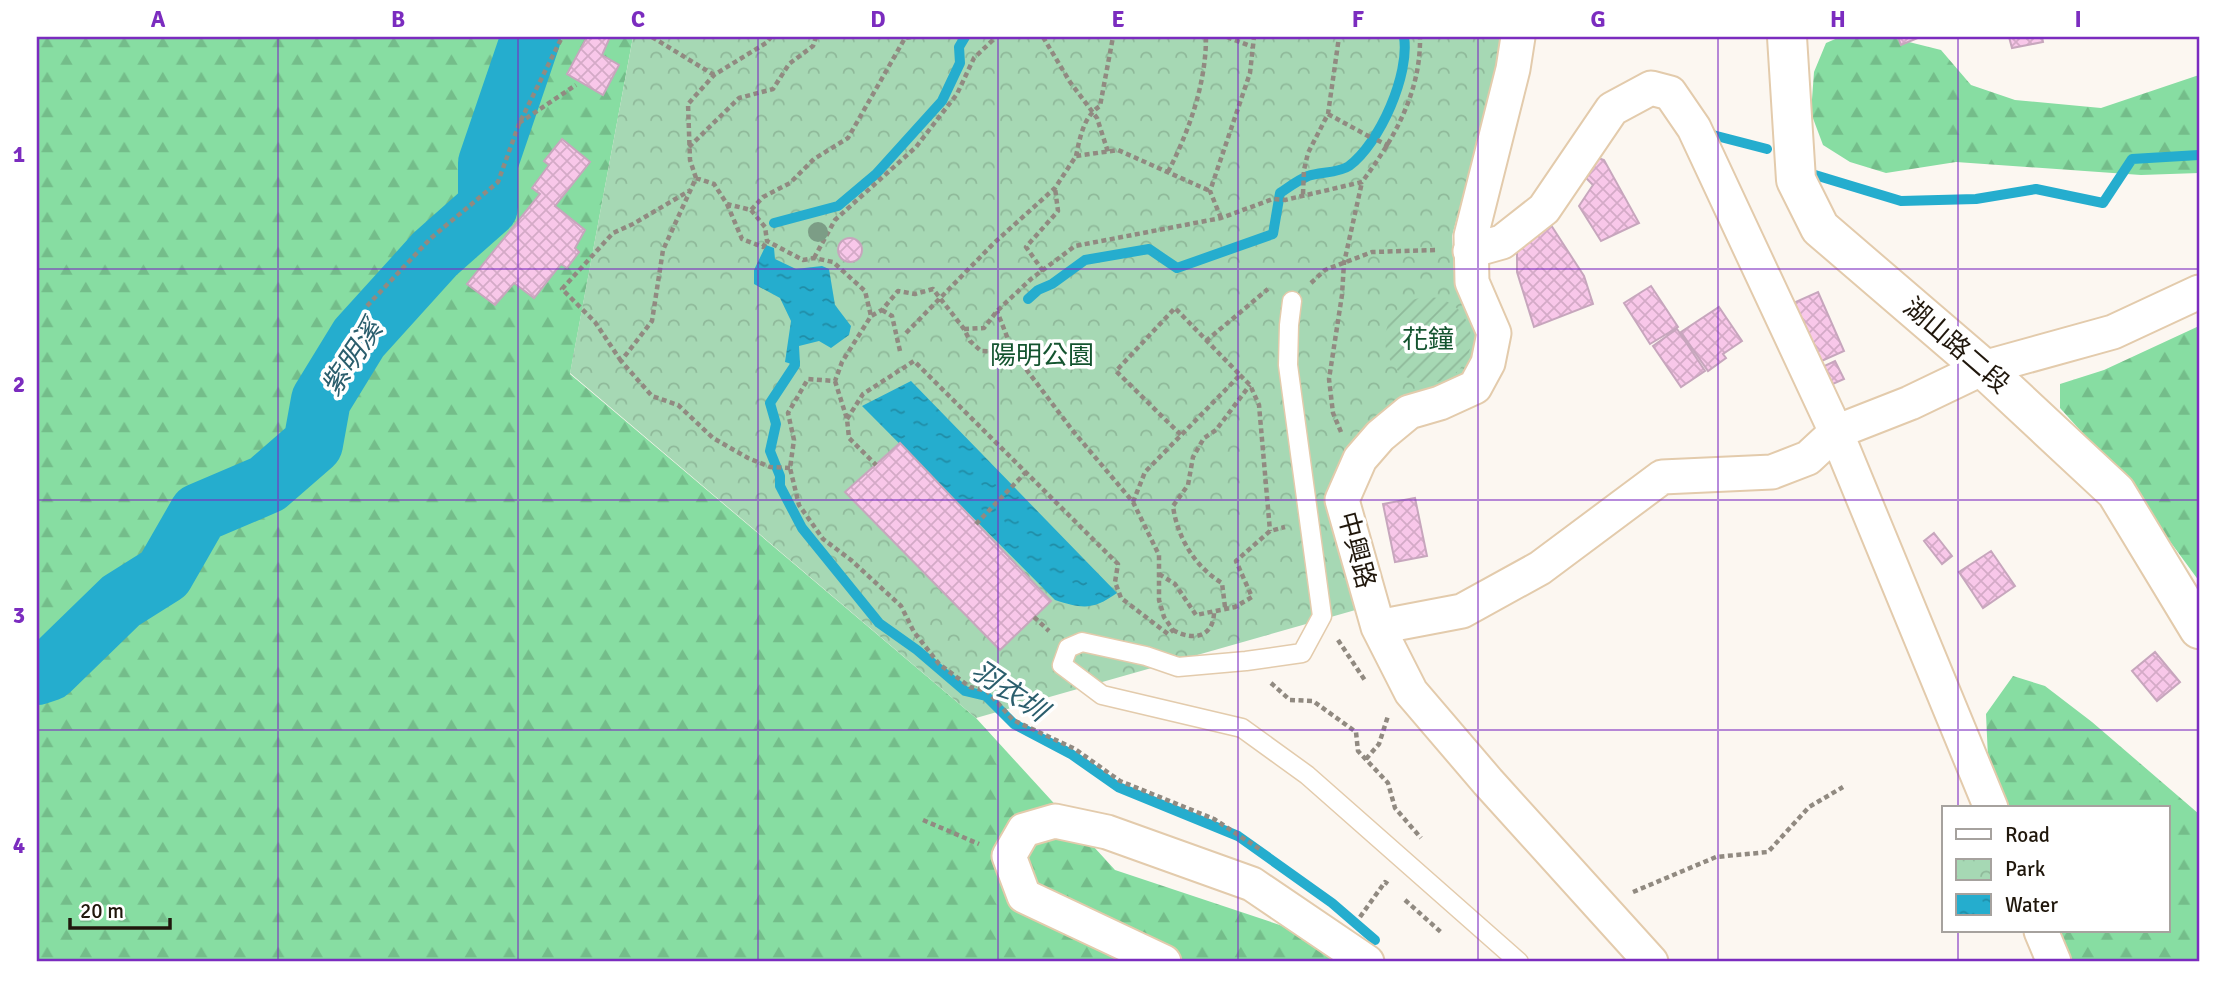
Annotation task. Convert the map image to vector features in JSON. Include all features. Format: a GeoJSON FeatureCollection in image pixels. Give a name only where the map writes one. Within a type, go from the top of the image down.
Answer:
{"type":"FeatureCollection","features":[{"type":"Feature","properties":{"kind":"street","name":"中興路"},"geometry":{"type":"LineString","coordinates":[[1518,37],[1513,69],[1471,236],[1457,248],[1494,333],[1488,363],[1475,387],[1440,403],[1409,412],[1380,436],[1360,459],[1342,500],[1378,627],[1411,692],[1488,782],[1651,962]]}},
{"type":"Feature","properties":{"kind":"street","name":"湖山路二段"},"geometry":{"type":"LineString","coordinates":[[1787,37],[1796,180],[1820,228],[1983,368],[2116,492],[2199,629]]}},
{"type":"Feature","properties":{"kind":"street"},"geometry":{"type":"LineString","coordinates":[[1457,248],[1502,242],[1544,209],[1612,109],[1651,88],[1670,93],[1694,128],[1836,432],[1990,806]]}},
{"type":"Feature","properties":{"kind":"street"},"geometry":{"type":"LineString","coordinates":[[1378,627],[1462,611],[1540,568],[1662,477],[1772,472],[1808,458],[1836,432],[1910,403],[1983,368],[2113,332],[2199,292]]}},
{"type":"Feature","properties":{"kind":"street"},"geometry":{"type":"LineString","coordinates":[[1164,962],[1024,896],[1009,856],[1024,830],[1055,821],[1107,832],[1252,884],[1367,962]]}},
{"type":"Feature","properties":{"kind":"street"},"geometry":{"type":"LineString","coordinates":[[2041,932],[2054,962]]}},
{"type":"Feature","properties":{"kind":"lane"},"geometry":{"type":"LineString","coordinates":[[1292,301],[1288,365],[1322,616],[1302,653],[1178,667],[1146,656],[1082,642],[1068,648],[1062,665],[1102,695],[1242,728],[1307,775],[1519,962]]}},
{"type":"Feature","properties":{"kind":"path"},"geometry":{"type":"LineString","coordinates":[[367,306],[431,238],[498,182],[519,124],[562,37]]}},
{"type":"Feature","properties":{"kind":"path"},"geometry":{"type":"LineString","coordinates":[[652,37],[714,75]]}},
{"type":"Feature","properties":{"kind":"path"},"geometry":{"type":"LineString","coordinates":[[621,361],[652,321],[663,250],[696,178],[690,160],[688,104],[714,75],[766,43],[771,37]]}},
{"type":"Feature","properties":{"kind":"path"},"geometry":{"type":"LineString","coordinates":[[689,148],[739,98],[773,89],[789,64],[813,46],[816,37]]}},
{"type":"Feature","properties":{"kind":"path"},"geometry":{"type":"LineString","coordinates":[[751,210],[763,197],[790,183],[814,159],[848,138],[907,37]]}},
{"type":"Feature","properties":{"kind":"path"},"geometry":{"type":"LineString","coordinates":[[814,258],[835,220],[916,147],[957,94],[974,58],[996,37]]}},
{"type":"Feature","properties":{"kind":"path"},"geometry":{"type":"LineString","coordinates":[[1043,37],[1097,118],[1108,152]]}},
{"type":"Feature","properties":{"kind":"path"},"geometry":{"type":"LineString","coordinates":[[906,333],[994,243],[1055,188],[1076,156],[1081,133],[1091,111],[1100,106],[1113,37]]}},
{"type":"Feature","properties":{"kind":"path"},"geometry":{"type":"LineString","coordinates":[[1168,172],[1194,111],[1206,55],[1206,37]]}},
{"type":"Feature","properties":{"kind":"path"},"geometry":{"type":"LineString","coordinates":[[1227,37],[1253,47]]}},
{"type":"Feature","properties":{"kind":"path"},"geometry":{"type":"LineString","coordinates":[[1221,218],[1210,191],[1250,73],[1254,37]]}},
{"type":"Feature","properties":{"kind":"path"},"geometry":{"type":"LineString","coordinates":[[1303,194],[1308,153],[1328,114],[1339,37]]}},
{"type":"Feature","properties":{"kind":"path"},"geometry":{"type":"LineString","coordinates":[[1343,437],[1333,414],[1329,379],[1342,295],[1344,263],[1362,182],[1389,146],[1413,92],[1420,37]]}},
{"type":"Feature","properties":{"kind":"path"},"geometry":{"type":"LineString","coordinates":[[519,124],[576,85]]}},
{"type":"Feature","properties":{"kind":"path"},"geometry":{"type":"LineString","coordinates":[[1328,114],[1370,136]]}},
{"type":"Feature","properties":{"kind":"path"},"geometry":{"type":"LineString","coordinates":[[1377,140],[1389,146]]}},
{"type":"Feature","properties":{"kind":"path"},"geometry":{"type":"LineString","coordinates":[[1076,156],[1118,150],[1210,191]]}},
{"type":"Feature","properties":{"kind":"path"},"geometry":{"type":"LineString","coordinates":[[696,178],[715,184],[727,204],[741,239],[763,247],[767,241],[765,227],[751,210],[727,204]]}},
{"type":"Feature","properties":{"kind":"path"},"geometry":{"type":"LineString","coordinates":[[964,328],[984,328],[997,311],[1075,247],[1221,218],[1273,200],[1284,200],[1362,182]]}},
{"type":"Feature","properties":{"kind":"path"},"geometry":{"type":"LineString","coordinates":[[1043,271],[1026,247],[1058,211],[1055,188]]}},
{"type":"Feature","properties":{"kind":"path"},"geometry":{"type":"LineString","coordinates":[[690,191],[613,233],[562,289],[595,322],[621,361],[652,396],[678,405],[713,438],[748,458],[770,467],[790,468]]}},
{"type":"Feature","properties":{"kind":"path"},"geometry":{"type":"LineString","coordinates":[[767,241],[803,260],[814,258],[833,262],[865,291],[871,316]]}},
{"type":"Feature","properties":{"kind":"path"},"geometry":{"type":"LineString","coordinates":[[1292,301],[1325,270],[1372,252],[1457,248]]}},
{"type":"Feature","properties":{"kind":"path"},"geometry":{"type":"LineString","coordinates":[[1206,341],[1274,284]]}},
{"type":"Feature","properties":{"kind":"path"},"geometry":{"type":"LineString","coordinates":[[876,465],[849,438],[847,419],[835,381],[842,362],[871,316],[882,310],[898,291],[915,294],[933,289],[964,328],[970,341],[981,351],[1013,352]]}},
{"type":"Feature","properties":{"kind":"path"},"geometry":{"type":"LineString","coordinates":[[1181,435],[1116,371],[1175,308],[1250,385],[1259,405],[1270,531]]}},
{"type":"Feature","properties":{"kind":"path"},"geometry":{"type":"LineString","coordinates":[[882,310],[892,316],[900,351]]}},
{"type":"Feature","properties":{"kind":"path"},"geometry":{"type":"LineString","coordinates":[[997,311],[1013,352],[1133,502],[1159,555],[1159,600],[1164,617],[1173,630],[1183,636],[1196,636],[1207,632],[1213,625],[1214,613]]}},
{"type":"Feature","properties":{"kind":"path"},"geometry":{"type":"LineString","coordinates":[[847,419],[863,394],[914,361],[1118,564],[1115,582],[1121,598],[1168,634],[1173,630]]}},
{"type":"Feature","properties":{"kind":"path"},"geometry":{"type":"LineString","coordinates":[[1133,502],[1145,472],[1240,375]]}},
{"type":"Feature","properties":{"kind":"path"},"geometry":{"type":"LineString","coordinates":[[835,381],[808,379],[788,414],[794,440],[790,468],[799,505],[823,539],[851,560],[901,606],[914,632],[939,664],[970,687],[987,691],[1013,720],[1075,749],[1121,782],[1214,819],[1267,853]]}},
{"type":"Feature","properties":{"kind":"path"},"geometry":{"type":"LineString","coordinates":[[1225,607],[1222,583],[1214,579],[1190,553],[1175,526],[1172,506],[1188,485],[1193,457],[1204,438],[1216,430],[1250,385]]}},
{"type":"Feature","properties":{"kind":"path"},"geometry":{"type":"LineString","coordinates":[[976,524],[1026,472]]}},
{"type":"Feature","properties":{"kind":"path"},"geometry":{"type":"LineString","coordinates":[[1159,574],[1175,584],[1196,615],[1235,607],[1252,597],[1236,561],[1270,531],[1309,520]]}},
{"type":"Feature","properties":{"kind":"path"},"geometry":{"type":"LineString","coordinates":[[1322,616],[1367,684]]}},
{"type":"Feature","properties":{"kind":"path"},"geometry":{"type":"LineString","coordinates":[[1246,661],[1290,699],[1313,701],[1356,732],[1359,751],[1388,783],[1395,808],[1429,846]]}},
{"type":"Feature","properties":{"kind":"path"},"geometry":{"type":"LineString","coordinates":[[1366,759],[1379,744],[1389,718],[1382,706]]}},
{"type":"Feature","properties":{"kind":"path"},"geometry":{"type":"LineString","coordinates":[[1600,906],[1716,856],[1768,852],[1809,807],[1843,787]]}},
{"type":"Feature","properties":{"kind":"path"},"geometry":{"type":"LineString","coordinates":[[923,820],[1009,856]]}},
{"type":"Feature","properties":{"kind":"path"},"geometry":{"type":"LineString","coordinates":[[1357,920],[1385,882],[1394,890]]}},
{"type":"Feature","properties":{"kind":"path"},"geometry":{"type":"LineString","coordinates":[[1403,898],[1443,934]]}},
{"type":"Feature","properties":{"kind":"green space"},"geometry":{"type":"Polygon","coordinates":[[[37,37],[633,37],[570,374],[976,718],[1115,870],[1310,935],[1344,962],[37,962],[37,37]]]}},
{"type":"Feature","properties":{"kind":"green space","name":"陽明公園"},"geometry":{"type":"Polygon","coordinates":[[[633,37],[1506,37],[1452,236],[1454,273],[1478,328],[1476,361],[1454,387],[1341,469],[1359,609],[976,718],[570,373],[633,37]]]}},
{"type":"Feature","properties":{"kind":"green space"},"geometry":{"type":"Polygon","coordinates":[[[1840,37],[1889,37],[1941,50],[1971,85],[2015,100],[2101,108],[2199,75],[2199,173],[2141,175],[1956,162],[1886,173],[1850,162],[1823,145],[1811,113],[1814,72],[1826,43],[1840,37]]]}},
{"type":"Feature","properties":{"kind":"green space","name":"花鐘"},"geometry":{"type":"Polygon","coordinates":[[[1428,297],[1452,304],[1464,316],[1471,340],[1464,364],[1452,376],[1428,383],[1404,376],[1392,364],[1385,340],[1392,316],[1404,304],[1428,297]]]}},
{"type":"Feature","properties":{"kind":"green space"},"geometry":{"type":"Polygon","coordinates":[[[2199,326],[2199,581],[2125,480],[2060,408],[2060,384],[2104,370],[2199,326]]]}},
{"type":"Feature","properties":{"kind":"green space"},"geometry":{"type":"Polygon","coordinates":[[[2013,676],[2045,686],[2092,722],[2199,814],[2199,962],[2071,962],[2058,932],[2170,932],[2170,806],[2007,806],[1988,758],[1986,714],[2013,676]]]}},
{"type":"Feature","properties":{"kind":"water"},"geometry":{"type":"Polygon","coordinates":[[[766,245],[774,248],[775,259],[796,269],[822,266],[829,269],[835,305],[851,326],[849,335],[831,348],[819,341],[799,346],[800,364],[785,362],[791,321],[780,298],[754,284],[754,270],[766,245]]]}},
{"type":"Feature","properties":{"kind":"water"},"geometry":{"type":"Polygon","coordinates":[[[911,381],[1117,593],[1101,603],[1088,606],[1055,600],[862,406],[911,381]]]}},
{"type":"Feature","properties":{"kind":"building"},"geometry":{"type":"Polygon","coordinates":[[[587,37],[610,37],[602,55],[619,65],[603,95],[567,74],[587,37]]]}},
{"type":"Feature","properties":{"kind":"building"},"geometry":{"type":"Polygon","coordinates":[[[1898,37],[1920,37],[1901,45],[1898,37]]]}},
{"type":"Feature","properties":{"kind":"building"},"geometry":{"type":"Polygon","coordinates":[[[2009,37],[2042,37],[2043,42],[2012,48],[2009,37]]]}},
{"type":"Feature","properties":{"kind":"building"},"geometry":{"type":"Polygon","coordinates":[[[562,139],[590,162],[555,206],[585,230],[575,248],[579,252],[567,268],[561,264],[534,298],[514,283],[495,305],[467,284],[540,194],[532,188],[549,165],[544,161],[562,139]]]}},
{"type":"Feature","properties":{"kind":"building"},"geometry":{"type":"Polygon","coordinates":[[[1593,156],[1604,160],[1639,223],[1601,241],[1579,206],[1593,185],[1581,173],[1593,156]]]}},
{"type":"Feature","properties":{"kind":"building"},"geometry":{"type":"Polygon","coordinates":[[[1549,222],[1584,276],[1593,304],[1534,327],[1517,272],[1517,244],[1549,222]]]}},
{"type":"Feature","properties":{"kind":"building"},"geometry":{"type":"Polygon","coordinates":[[[850,238],[859,241],[862,250],[859,259],[850,262],[841,259],[838,250],[841,241],[850,238]]]}},
{"type":"Feature","properties":{"kind":"building"},"geometry":{"type":"Polygon","coordinates":[[[1651,286],[1678,327],[1650,344],[1624,303],[1651,286]]]}},
{"type":"Feature","properties":{"kind":"building"},"geometry":{"type":"Polygon","coordinates":[[[1818,292],[1844,351],[1815,364],[1789,305],[1818,292]]]}},
{"type":"Feature","properties":{"kind":"building"},"geometry":{"type":"Polygon","coordinates":[[[1719,307],[1742,341],[1723,354],[1726,358],[1708,371],[1681,332],[1719,307]]]}},
{"type":"Feature","properties":{"kind":"building"},"geometry":{"type":"Polygon","coordinates":[[[1677,329],[1705,371],[1681,387],[1653,346],[1677,329]]]}},
{"type":"Feature","properties":{"kind":"building"},"geometry":{"type":"Polygon","coordinates":[[[1835,361],[1844,379],[1826,387],[1818,369],[1835,361]]]}},
{"type":"Feature","properties":{"kind":"building"},"geometry":{"type":"Polygon","coordinates":[[[900,443],[1051,601],[1000,650],[845,492],[900,443]]]}},
{"type":"Feature","properties":{"kind":"building"},"geometry":{"type":"Polygon","coordinates":[[[1415,498],[1427,556],[1395,562],[1383,504],[1415,498]]]}},
{"type":"Feature","properties":{"kind":"building"},"geometry":{"type":"Polygon","coordinates":[[[1934,533],[1952,556],[1942,564],[1924,541],[1934,533]]]}},
{"type":"Feature","properties":{"kind":"building"},"geometry":{"type":"Polygon","coordinates":[[[1991,551],[2015,586],[1983,608],[1959,572],[1991,551]]]}},
{"type":"Feature","properties":{"kind":"building"},"geometry":{"type":"Polygon","coordinates":[[[2155,652],[2180,682],[2157,701],[2132,671],[2155,652]]]}},
{"type":"Feature","properties":{"kind":"waterway","name":"紫明溪"},"geometry":{"type":"LineString","coordinates":[[37,675],[49,671],[121,601],[164,574],[199,513],[267,484],[313,444],[321,400],[359,338],[435,254],[488,207],[488,163],[531,37]]}},
{"type":"Feature","properties":{"kind":"waterway"},"geometry":{"type":"LineString","coordinates":[[774,223],[838,206],[876,174],[942,101],[960,63],[959,47],[965,37]]}},
{"type":"Feature","properties":{"kind":"waterway"},"geometry":{"type":"LineString","coordinates":[[1028,299],[1085,260],[1149,249],[1177,268],[1273,234],[1280,193],[1308,176],[1349,166],[1372,141],[1382,125],[1397,88],[1405,52],[1404,37]]}},
{"type":"Feature","properties":{"kind":"waterway"},"geometry":{"type":"LineString","coordinates":[[1705,133],[1767,149]]}},
{"type":"Feature","properties":{"kind":"waterway"},"geometry":{"type":"LineString","coordinates":[[1815,175],[1901,201],[1976,199],[2036,189],[2103,203],[2132,159],[2199,155]]}},
{"type":"Feature","properties":{"kind":"waterway","name":"羽衣圳"},"geometry":{"type":"LineString","coordinates":[[793,355],[795,365],[770,403],[776,424],[770,451],[780,476],[780,486],[802,528],[879,623],[917,650],[965,691],[986,696],[1014,724],[1071,754],[1118,787],[1238,836],[1332,903],[1375,940]]}}]}
